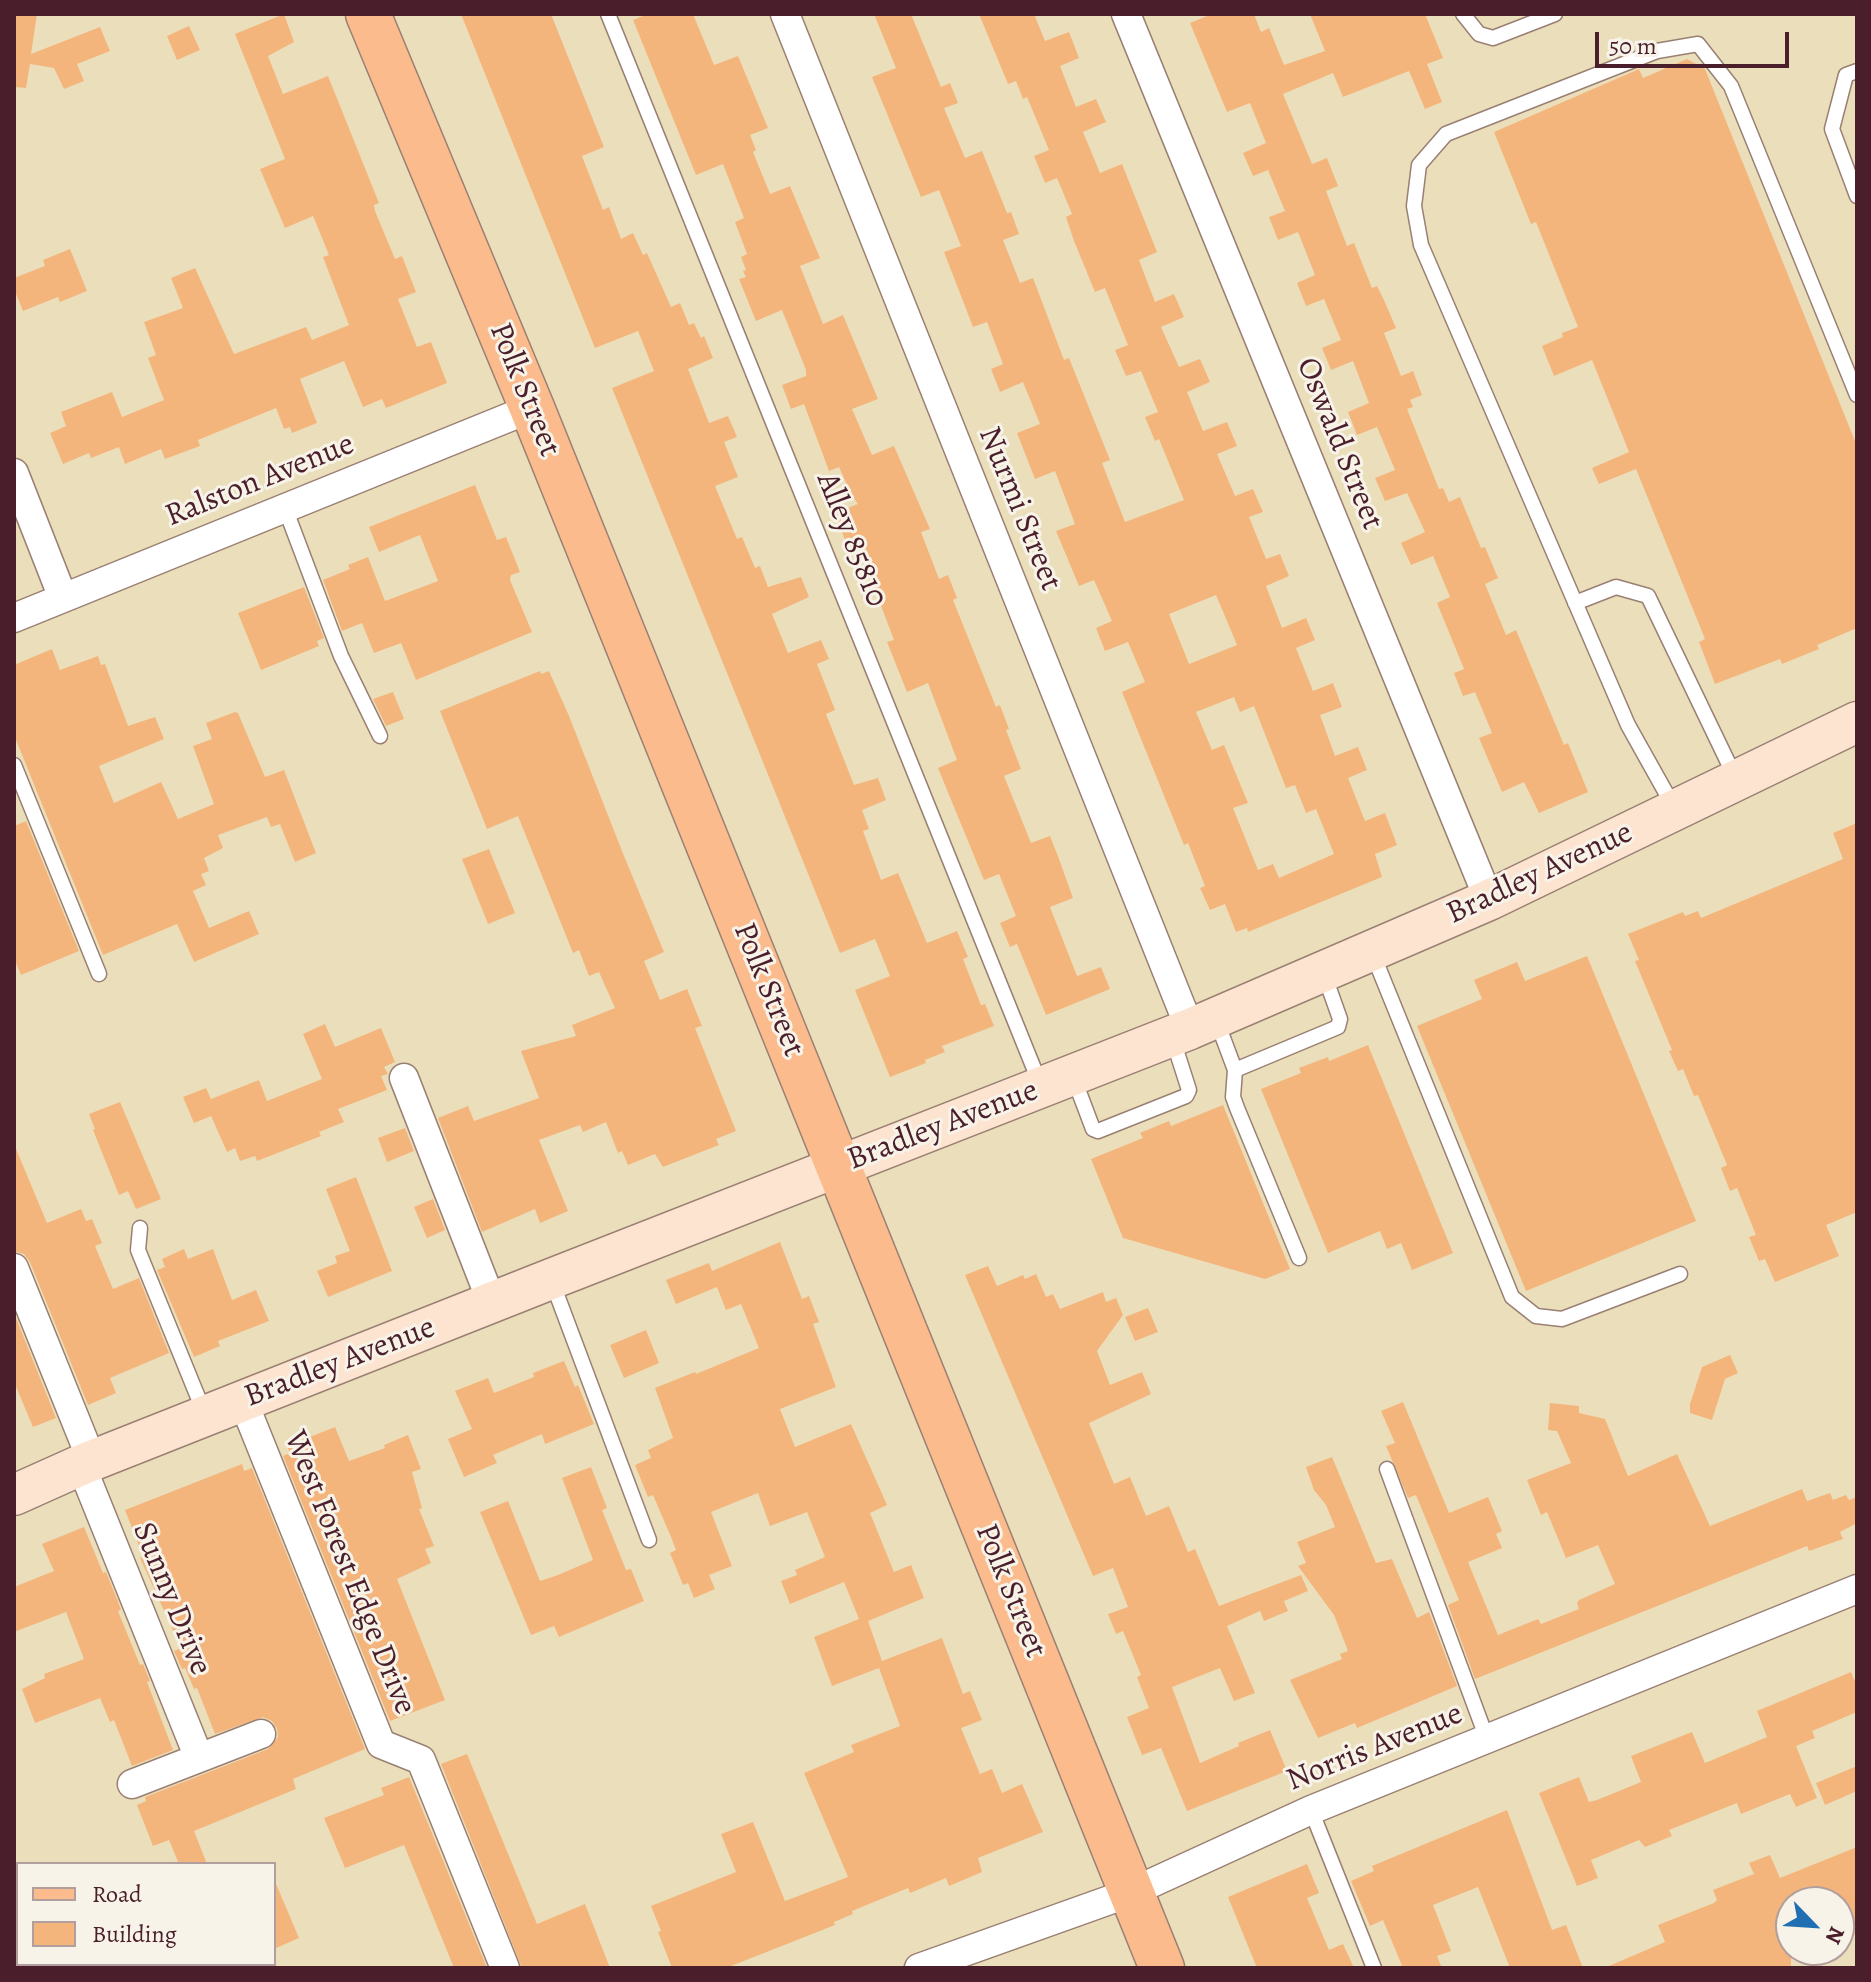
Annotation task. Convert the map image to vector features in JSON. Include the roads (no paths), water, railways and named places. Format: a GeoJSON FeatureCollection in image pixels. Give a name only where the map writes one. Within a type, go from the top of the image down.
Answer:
{"type":"FeatureCollection","features":[{"type":"Feature","properties":{"kind":"main road","name":"Polk Street"},"geometry":{"type":"LineString","coordinates":[[368,14],[532,408],[1162,1968]]}},
{"type":"Feature","properties":{"kind":"street","name":"Nurmi Street"},"geometry":{"type":"LineString","coordinates":[[785,14],[1193,1028]]}},
{"type":"Feature","properties":{"kind":"street","name":"Oswald Street"},"geometry":{"type":"LineString","coordinates":[[1126,14],[1489,900]]}},
{"type":"Feature","properties":{"kind":"street","name":"Ralston Avenue"},"geometry":{"type":"LineString","coordinates":[[14,618],[532,408]]}},
{"type":"Feature","properties":{"kind":"street"},"geometry":{"type":"LineString","coordinates":[[14,473],[63,598]]}},
{"type":"Feature","properties":{"kind":"street","name":"Bradley Avenue"},"geometry":{"type":"LineString","coordinates":[[14,1495],[86,1463],[1193,1028],[1489,900],[1857,722]]}},
{"type":"Feature","properties":{"kind":"street"},"geometry":{"type":"LineString","coordinates":[[404,1078],[492,1303]]}},
{"type":"Feature","properties":{"kind":"street","name":"Sunny Drive"},"geometry":{"type":"LineString","coordinates":[[14,1268],[199,1758]]}},
{"type":"Feature","properties":{"kind":"street","name":"West Forest Edge Drive"},"geometry":{"type":"LineString","coordinates":[[243,1401],[381,1744],[421,1760],[505,1968]]}},
{"type":"Feature","properties":{"kind":"street","name":"Norris Avenue"},"geometry":{"type":"LineString","coordinates":[[919,1968],[956,1961],[1132,1892],[1311,1810],[1857,1589]]}},
{"type":"Feature","properties":{"kind":"street"},"geometry":{"type":"LineString","coordinates":[[132,1784],[261,1734]]}},
{"type":"Feature","properties":{"kind":"lane","name":"Alley 85810"},"geometry":{"type":"LineString","coordinates":[[608,14],[1057,1081],[1093,1129],[1098,1131],[1186,1096],[1193,1028]]}},
{"type":"Feature","properties":{"kind":"lane"},"geometry":{"type":"LineString","coordinates":[[1463,14],[1479,34],[1493,38],[1555,14]]}},
{"type":"Feature","properties":{"kind":"lane"},"geometry":{"type":"LineString","coordinates":[[1675,809],[1628,725],[1421,245],[1414,206],[1419,165],[1446,134],[1657,51],[1698,44],[1731,86],[1857,395]]}},
{"type":"Feature","properties":{"kind":"lane"},"geometry":{"type":"LineString","coordinates":[[1857,71],[1846,75],[1832,129],[1857,196]]}},
{"type":"Feature","properties":{"kind":"lane"},"geometry":{"type":"LineString","coordinates":[[285,508],[341,656],[380,736]]}},
{"type":"Feature","properties":{"kind":"lane"},"geometry":{"type":"LineString","coordinates":[[1575,603],[1616,587],[1648,596],[1736,780]]}},
{"type":"Feature","properties":{"kind":"lane"},"geometry":{"type":"LineString","coordinates":[[14,765],[99,974]]}},
{"type":"Feature","properties":{"kind":"lane"},"geometry":{"type":"LineString","coordinates":[[1371,951],[1512,1297],[1536,1316],[1562,1319],[1680,1274]]}},
{"type":"Feature","properties":{"kind":"lane"},"geometry":{"type":"LineString","coordinates":[[1235,1070],[1338,1027],[1340,1019],[1323,972]]}},
{"type":"Feature","properties":{"kind":"lane"},"geometry":{"type":"LineString","coordinates":[[1193,1028],[1235,1070],[1233,1097],[1299,1258]]}},
{"type":"Feature","properties":{"kind":"lane"},"geometry":{"type":"LineString","coordinates":[[140,1228],[138,1250],[206,1416]]}},
{"type":"Feature","properties":{"kind":"lane"},"geometry":{"type":"LineString","coordinates":[[551,1279],[649,1540]]}},
{"type":"Feature","properties":{"kind":"lane"},"geometry":{"type":"LineString","coordinates":[[1387,1469],[1487,1739]]}},
{"type":"Feature","properties":{"kind":"lane"},"geometry":{"type":"LineString","coordinates":[[1311,1810],[1374,1968]]}}]}
